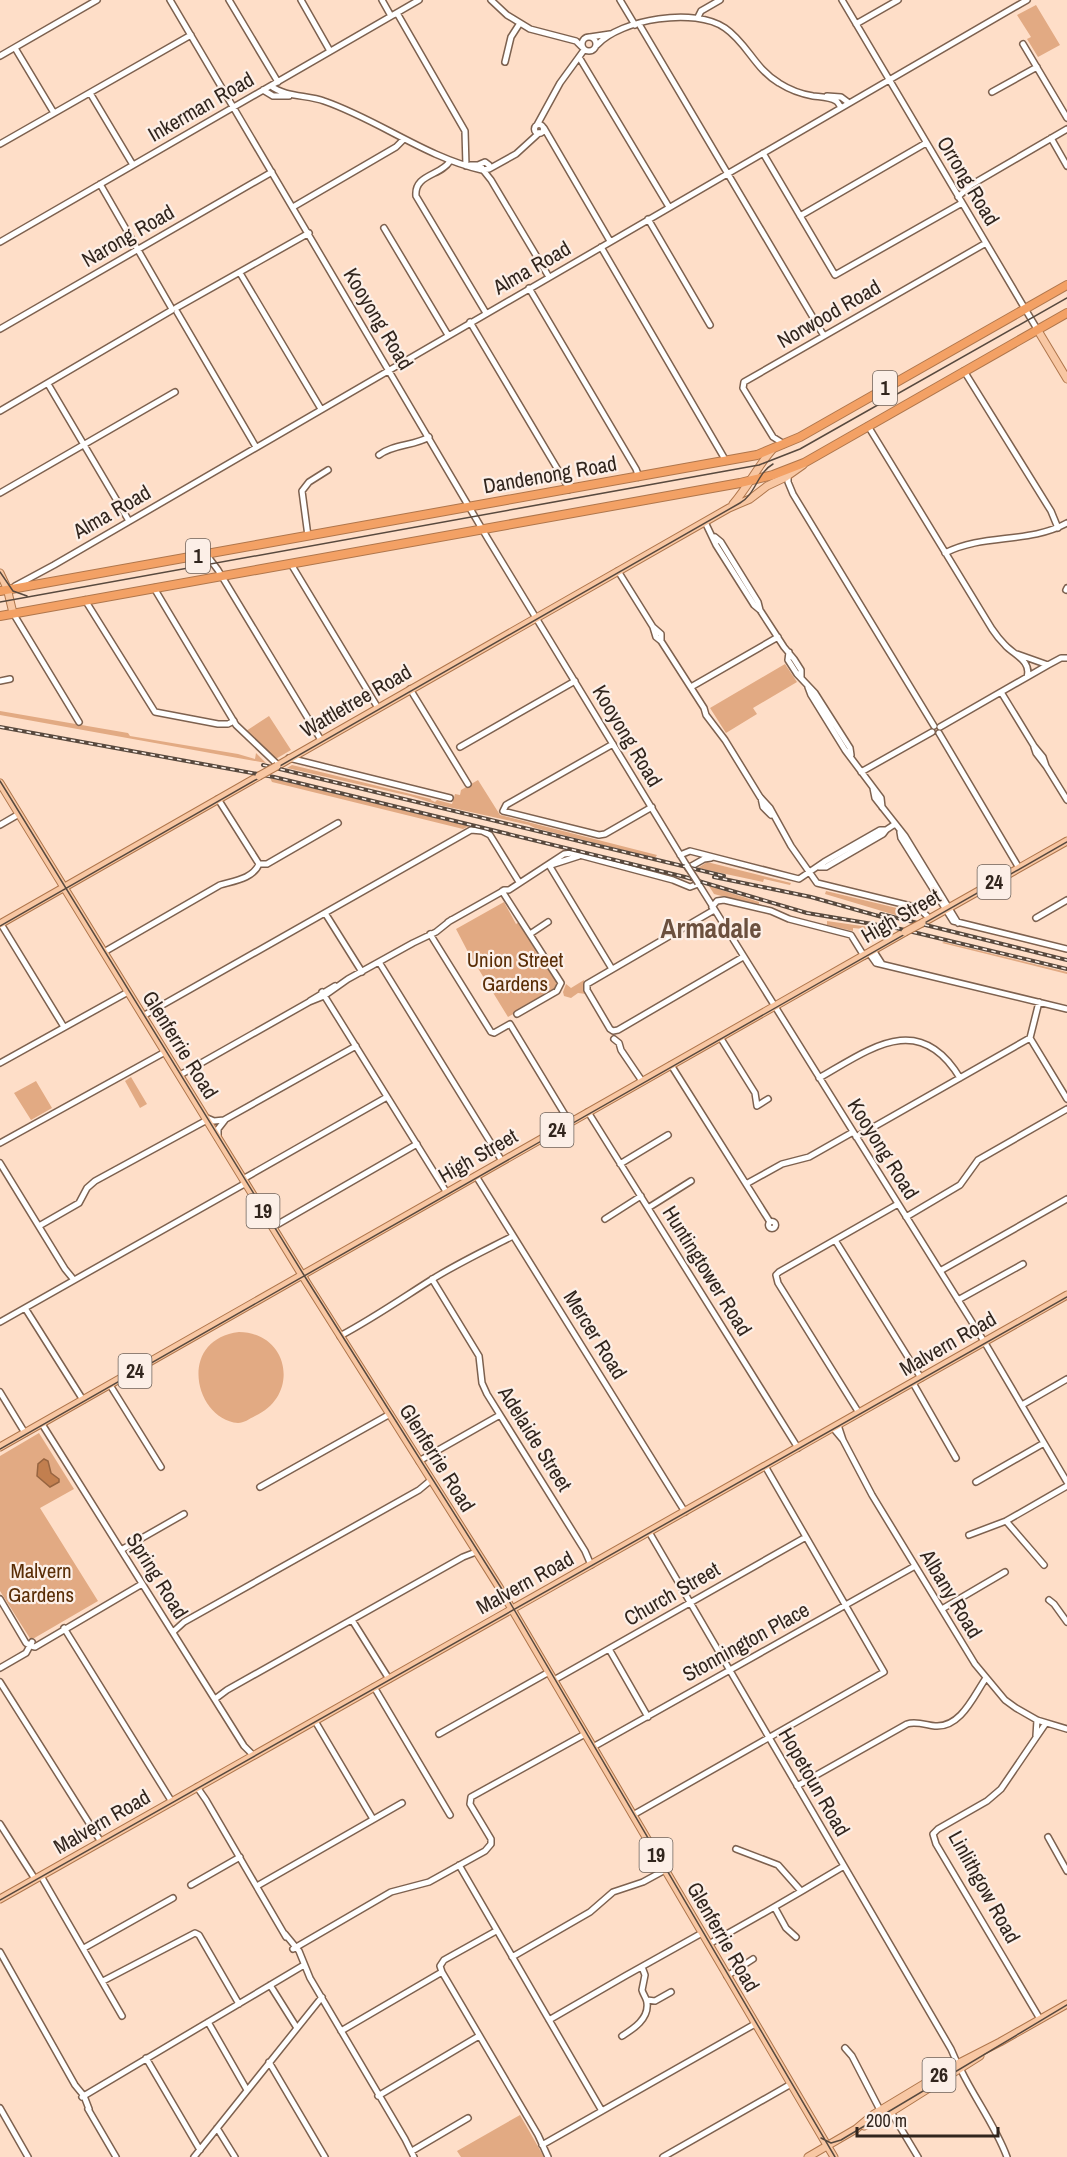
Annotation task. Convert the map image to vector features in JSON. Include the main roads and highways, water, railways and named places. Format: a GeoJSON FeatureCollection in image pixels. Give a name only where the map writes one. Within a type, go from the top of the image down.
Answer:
{"type":"FeatureCollection","features":[{"type":"Feature","properties":{"kind":"highway","name":"Dandenong Road"},"geometry":{"type":"LineString","coordinates":[[4,590],[568,490],[726,461],[772,450],[785,445],[1067,285]]}},
{"type":"Feature","properties":{"kind":"highway","name":"Dandenong Road"},"geometry":{"type":"LineString","coordinates":[[0,616],[750,480],[778,473],[810,460],[1067,313]]}},
{"type":"Feature","properties":{"kind":"main road","name":"Orrong Road"},"geometry":{"type":"LineString","coordinates":[[1037,329],[1067,379]]}},
{"type":"Feature","properties":{"kind":"main road","name":"Wattletree Road"},"geometry":{"type":"LineString","coordinates":[[729,508],[742,494],[759,465],[772,450]]}},
{"type":"Feature","properties":{"kind":"main road","name":"Wattletree Road"},"geometry":{"type":"LineString","coordinates":[[0,924],[536,617],[729,508],[748,500],[810,460]]}},
{"type":"Feature","properties":{"kind":"main road"},"geometry":{"type":"LineString","coordinates":[[0,573],[13,613]]}},
{"type":"Feature","properties":{"kind":"main road","name":"Glenferrie Road"},"geometry":{"type":"LineString","coordinates":[[0,783],[302,1275],[512,1609],[834,2157]]}},
{"type":"Feature","properties":{"kind":"main road","name":"High Street"},"geometry":{"type":"LineString","coordinates":[[0,1448],[1067,841]]}},
{"type":"Feature","properties":{"kind":"main road","name":"Malvern Road"},"geometry":{"type":"LineString","coordinates":[[0,1899],[1067,1295]]}},
{"type":"Feature","properties":{"kind":"main road","name":"26"},"geometry":{"type":"LineString","coordinates":[[808,2157],[891,2112],[1000,2042],[1067,2004]]}},
{"type":"Feature","properties":{"kind":"main road","name":"26"},"geometry":{"type":"LineString","coordinates":[[856,2129],[880,2110],[961,2067]]}},
{"type":"Feature","properties":{"kind":"tram line"},"geometry":{"type":"LineString","coordinates":[[0,602],[759,465],[800,449],[1067,298]]}},
{"type":"Feature","properties":{"kind":"tram line"},"geometry":{"type":"LineString","coordinates":[[0,926],[740,503],[750,494],[763,473],[773,464]]}},
{"type":"Feature","properties":{"kind":"tram line"},"geometry":{"type":"LineString","coordinates":[[0,572],[13,591],[27,596]]}},
{"type":"Feature","properties":{"kind":"tram line"},"geometry":{"type":"LineString","coordinates":[[0,781],[307,1280],[505,1594],[835,2157]]}},
{"type":"Feature","properties":{"kind":"tram line"},"geometry":{"type":"LineString","coordinates":[[0,1449],[1067,842]]}},
{"type":"Feature","properties":{"kind":"tram line"},"geometry":{"type":"LineString","coordinates":[[0,1900],[1067,1297]]}},
{"type":"Feature","properties":{"kind":"tram line"},"geometry":{"type":"LineString","coordinates":[[821,2138],[831,2143],[841,2140],[1067,2005]]}},
{"type":"Feature","properties":{"kind":"railway"},"geometry":{"type":"LineString","coordinates":[[0,727],[274,777],[685,877],[807,913],[896,928],[1067,969]]}},
{"type":"Feature","properties":{"kind":"railway"},"geometry":{"type":"LineString","coordinates":[[263,765],[724,876]]}},
{"type":"Feature","properties":{"kind":"railway"},"geometry":{"type":"LineString","coordinates":[[714,877],[811,897],[889,919]]}},
{"type":"Feature","properties":{"kind":"railway"},"geometry":{"type":"LineString","coordinates":[[881,914],[1067,960]]}},
{"type":"Feature","properties":{"kind":"district","name":"Armadale"},"geometry":{"type":"Point","coordinates":[711,929]}},
{"type":"Feature","properties":{"kind":"park label","name":"Union Street Gardens"},"geometry":{"type":"Point","coordinates":[515,972]}},
{"type":"Feature","properties":{"kind":"park label","name":"Malvern Gardens"},"geometry":{"type":"Point","coordinates":[41,1583]}}]}
